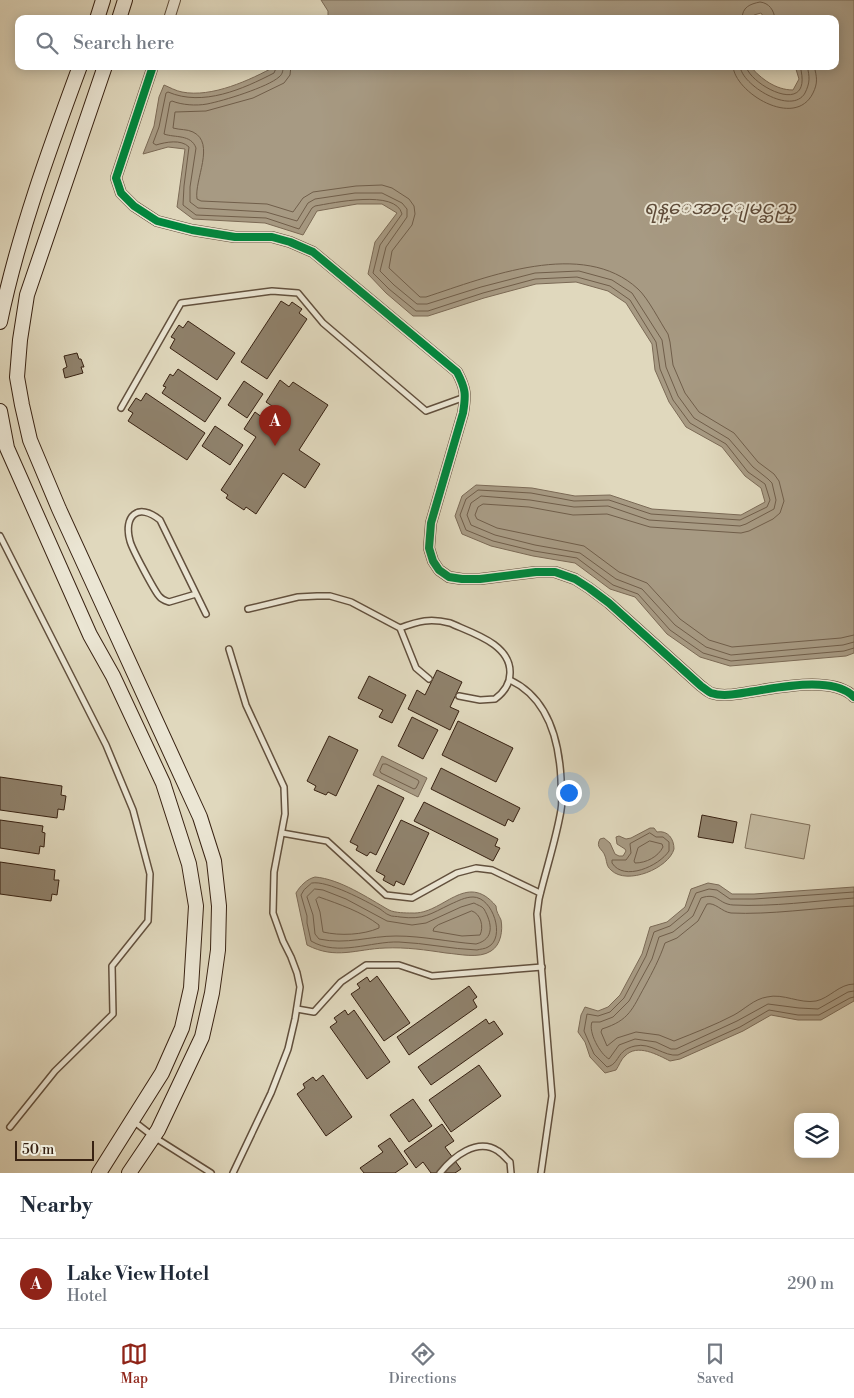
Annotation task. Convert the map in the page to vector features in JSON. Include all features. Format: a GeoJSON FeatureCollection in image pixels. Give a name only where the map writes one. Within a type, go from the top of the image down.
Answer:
{"type":"FeatureCollection","features":[{"type":"Feature","properties":{"kind":"main road"},"geometry":{"type":"LineString","coordinates":[[98,15],[103,0]]}},
{"type":"Feature","properties":{"kind":"main road"},"geometry":{"type":"LineString","coordinates":[[120,15],[125,0]]}},
{"type":"Feature","properties":{"kind":"main road"},"geometry":{"type":"LineString","coordinates":[[0,322],[7,290],[34,200],[79,70]]}},
{"type":"Feature","properties":{"kind":"main road"},"geometry":{"type":"LineString","coordinates":[[104,70],[27,295],[20,340],[17,377],[30,440],[200,817],[214,861],[219,906],[218,950],[212,993],[202,1037],[154,1137],[129,1173]]}},
{"type":"Feature","properties":{"kind":"main road"},"geometry":{"type":"LineString","coordinates":[[0,411],[8,448],[90,635],[113,676],[163,783],[189,864],[196,906],[191,988],[182,1028],[162,1073],[99,1173]]}},
{"type":"Feature","properties":{"kind":"street"},"geometry":{"type":"LineString","coordinates":[[170,15],[176,0]]}},
{"type":"Feature","properties":{"kind":"street"},"geometry":{"type":"LineString","coordinates":[[152,70],[116,178],[121,193],[134,206],[157,220],[192,230],[235,237],[272,237],[313,252],[457,372],[465,387],[466,397],[431,523],[429,548],[433,561],[439,570],[449,577],[462,579],[480,579],[536,572],[555,572],[575,579],[590,588],[608,603],[710,692],[732,695],[798,685],[836,687],[850,692],[854,697]]}},
{"type":"Feature","properties":{"kind":"lane"},"geometry":{"type":"LineString","coordinates":[[121,408],[180,303],[272,291],[298,293],[323,323],[426,411],[466,397]]}},
{"type":"Feature","properties":{"kind":"lane"},"geometry":{"type":"LineString","coordinates":[[196,594],[169,602],[159,597],[130,542],[127,526],[132,515],[138,511],[145,511],[160,520],[206,614]]}},
{"type":"Feature","properties":{"kind":"lane"},"geometry":{"type":"LineString","coordinates":[[0,536],[106,745],[133,810],[150,874],[148,921],[112,966],[113,1014],[55,1071],[10,1126]]}},
{"type":"Feature","properties":{"kind":"lane"},"geometry":{"type":"LineString","coordinates":[[248,609],[298,597],[330,596],[351,602],[400,628],[416,668],[429,679]]}},
{"type":"Feature","properties":{"kind":"lane"},"geometry":{"type":"LineString","coordinates":[[400,628],[430,620],[450,623],[497,647],[506,658],[510,668],[510,680],[506,688],[495,699],[480,700],[459,696]]}},
{"type":"Feature","properties":{"kind":"lane"},"geometry":{"type":"LineString","coordinates":[[229,649],[246,705],[284,787],[285,814],[274,872],[273,913],[276,925],[291,956],[300,988],[288,1049],[271,1093],[233,1173]]}},
{"type":"Feature","properties":{"kind":"lane"},"geometry":{"type":"LineString","coordinates":[[510,680],[523,686],[542,706],[549,719],[556,740],[560,766],[561,808],[540,893],[537,914],[552,1096],[541,1173]]}},
{"type":"Feature","properties":{"kind":"lane"},"geometry":{"type":"LineString","coordinates":[[282,833],[327,841],[386,895],[412,898],[457,873],[476,868],[492,870],[540,893]]}},
{"type":"Feature","properties":{"kind":"lane"},"geometry":{"type":"LineString","coordinates":[[297,1009],[314,1012],[341,982],[366,965],[399,965],[432,976],[542,967]]}},
{"type":"Feature","properties":{"kind":"lane"},"geometry":{"type":"LineString","coordinates":[[132,1120],[154,1137],[210,1173]]}},
{"type":"Feature","properties":{"kind":"lane"},"geometry":{"type":"LineString","coordinates":[[440,1173],[448,1162],[464,1151],[480,1146],[497,1150],[510,1162],[511,1173]]}},
{"type":"Feature","properties":{"kind":"shaded area"},"geometry":{"type":"Polygon","coordinates":[[[751,814],[810,825],[804,859],[745,848],[751,814]]]}},
{"type":"Feature","properties":{"kind":"water","name":"ရန္ေအာင္ျမင္ဆည္"},"geometry":{"type":"Polygon","coordinates":[[[321,0],[854,0],[854,653],[846,656],[730,666],[700,657],[667,634],[635,597],[610,589],[575,563],[491,546],[462,534],[455,516],[462,496],[476,485],[532,488],[575,496],[610,495],[652,509],[741,515],[765,502],[761,488],[745,476],[722,447],[686,427],[669,402],[655,370],[652,344],[626,303],[608,291],[576,282],[536,284],[428,316],[413,316],[386,293],[368,274],[375,242],[397,213],[382,204],[357,204],[317,211],[303,235],[265,223],[193,219],[177,207],[185,149],[168,147],[143,154],[154,126],[159,97],[164,85],[182,92],[206,92],[243,82],[268,70],[754,70],[769,83],[787,90],[793,90],[799,79],[796,70],[839,70],[839,15],[762,15],[761,13],[754,15],[328,15],[328,11],[321,0]]]}},
{"type":"Feature","properties":{"kind":"water"},"geometry":{"type":"Polygon","coordinates":[[[382,756],[427,778],[418,797],[373,775],[382,756]]]}},
{"type":"Feature","properties":{"kind":"water"},"geometry":{"type":"Polygon","coordinates":[[[650,828],[654,828],[657,832],[664,832],[670,836],[673,842],[674,849],[671,856],[664,863],[647,873],[627,876],[618,874],[609,868],[598,844],[600,839],[604,838],[610,843],[615,854],[623,856],[626,851],[617,844],[616,837],[631,838],[650,828]]]}},
{"type":"Feature","properties":{"kind":"water"},"geometry":{"type":"Polygon","coordinates":[[[315,877],[344,885],[389,910],[401,913],[423,912],[464,893],[475,892],[485,896],[496,906],[501,920],[500,937],[497,945],[491,951],[481,955],[463,955],[401,948],[337,953],[317,949],[307,945],[296,893],[304,883],[315,877]]]}},
{"type":"Feature","properties":{"kind":"water"},"geometry":{"type":"Polygon","coordinates":[[[708,883],[719,885],[732,894],[854,887],[854,1001],[821,1020],[798,1020],[771,1015],[743,1031],[680,1059],[670,1061],[648,1051],[635,1050],[624,1057],[616,1070],[605,1073],[590,1057],[585,1042],[578,1032],[581,1015],[585,1007],[598,1011],[608,1007],[620,995],[642,954],[650,927],[667,922],[685,907],[691,889],[708,883]]]}},
{"type":"Feature","properties":{"kind":"building"},"geometry":{"type":"Polygon","coordinates":[[[281,301],[289,306],[292,302],[302,309],[299,313],[307,319],[267,379],[241,362],[281,301]]]}},
{"type":"Feature","properties":{"kind":"building"},"geometry":{"type":"Polygon","coordinates":[[[188,321],[235,353],[217,380],[170,348],[175,339],[171,337],[179,325],[183,328],[188,321]]]}},
{"type":"Feature","properties":{"kind":"building"},"geometry":{"type":"Polygon","coordinates":[[[77,353],[84,367],[81,367],[83,373],[65,378],[63,369],[67,367],[64,356],[77,353]]]}},
{"type":"Feature","properties":{"kind":"building"},"geometry":{"type":"Polygon","coordinates":[[[178,369],[221,398],[205,422],[162,393],[166,387],[163,386],[170,374],[173,376],[178,369]]]}},
{"type":"Feature","properties":{"kind":"building"},"geometry":{"type":"Polygon","coordinates":[[[280,380],[289,387],[293,382],[328,405],[299,450],[320,464],[305,488],[283,473],[256,514],[246,507],[244,510],[226,498],[228,495],[221,490],[256,437],[244,429],[255,412],[267,421],[275,408],[266,402],[280,380]]]}},
{"type":"Feature","properties":{"kind":"building"},"geometry":{"type":"Polygon","coordinates":[[[244,381],[263,394],[247,418],[228,405],[244,381]]]}},
{"type":"Feature","properties":{"kind":"building"},"geometry":{"type":"Polygon","coordinates":[[[146,393],[205,433],[187,460],[128,421],[133,413],[128,410],[136,398],[141,401],[146,393]]]}},
{"type":"Feature","properties":{"kind":"building"},"geometry":{"type":"Polygon","coordinates":[[[215,426],[243,445],[230,465],[202,446],[215,426]]]}},
{"type":"Feature","properties":{"kind":"building"},"geometry":{"type":"Polygon","coordinates":[[[437,670],[462,682],[450,707],[459,711],[450,730],[408,709],[417,690],[425,695],[437,670]]]}},
{"type":"Feature","properties":{"kind":"building"},"geometry":{"type":"Polygon","coordinates":[[[369,676],[406,695],[392,723],[379,717],[383,710],[358,698],[369,676]]]}},
{"type":"Feature","properties":{"kind":"building"},"geometry":{"type":"Polygon","coordinates":[[[412,717],[438,730],[423,759],[398,746],[412,717]]]}},
{"type":"Feature","properties":{"kind":"building"},"geometry":{"type":"Polygon","coordinates":[[[458,721],[513,748],[496,782],[442,755],[458,721]]]}},
{"type":"Feature","properties":{"kind":"building"},"geometry":{"type":"Polygon","coordinates":[[[329,736],[358,750],[336,796],[328,792],[326,795],[314,790],[316,786],[307,781],[329,736]]]}},
{"type":"Feature","properties":{"kind":"building"},"geometry":{"type":"Polygon","coordinates":[[[441,768],[520,808],[513,822],[508,819],[505,826],[431,789],[441,768]]]}},
{"type":"Feature","properties":{"kind":"building"},"geometry":{"type":"Polygon","coordinates":[[[0,777],[62,786],[61,795],[66,796],[64,810],[58,809],[57,818],[0,810],[0,777]]]}},
{"type":"Feature","properties":{"kind":"building"},"geometry":{"type":"Polygon","coordinates":[[[378,785],[404,798],[376,855],[370,852],[367,856],[356,850],[358,846],[350,842],[378,785]]]}},
{"type":"Feature","properties":{"kind":"building"},"geometry":{"type":"Polygon","coordinates":[[[424,802],[498,839],[495,846],[500,848],[493,861],[414,821],[424,802]]]}},
{"type":"Feature","properties":{"kind":"building"},"geometry":{"type":"Polygon","coordinates":[[[702,815],[737,822],[733,843],[698,837],[702,815]]]}},
{"type":"Feature","properties":{"kind":"building"},"geometry":{"type":"Polygon","coordinates":[[[0,820],[43,826],[42,832],[45,833],[44,847],[40,846],[39,854],[0,848],[0,820]]]}},
{"type":"Feature","properties":{"kind":"building"},"geometry":{"type":"Polygon","coordinates":[[[401,820],[429,833],[404,885],[396,881],[394,886],[383,880],[385,876],[376,871],[401,820]]]}},
{"type":"Feature","properties":{"kind":"building"},"geometry":{"type":"Polygon","coordinates":[[[0,862],[55,870],[54,880],[59,880],[57,895],[52,894],[51,901],[0,894],[0,862]]]}},
{"type":"Feature","properties":{"kind":"building"},"geometry":{"type":"Polygon","coordinates":[[[377,976],[410,1023],[384,1041],[351,994],[360,988],[357,984],[367,977],[370,982],[377,976]]]}},
{"type":"Feature","properties":{"kind":"building"},"geometry":{"type":"Polygon","coordinates":[[[469,986],[477,997],[473,1000],[477,1007],[409,1055],[397,1037],[469,986]]]}},
{"type":"Feature","properties":{"kind":"building"},"geometry":{"type":"Polygon","coordinates":[[[345,1010],[348,1015],[354,1010],[390,1062],[367,1079],[330,1027],[337,1022],[334,1018],[345,1010]]]}},
{"type":"Feature","properties":{"kind":"building"},"geometry":{"type":"Polygon","coordinates":[[[486,1019],[489,1024],[494,1021],[503,1034],[431,1085],[418,1067],[486,1019]]]}},
{"type":"Feature","properties":{"kind":"building"},"geometry":{"type":"Polygon","coordinates":[[[479,1065],[501,1096],[451,1132],[429,1100],[479,1065]]]}},
{"type":"Feature","properties":{"kind":"building"},"geometry":{"type":"Polygon","coordinates":[[[323,1075],[352,1117],[326,1136],[297,1094],[305,1088],[303,1084],[313,1077],[316,1081],[323,1075]]]}},
{"type":"Feature","properties":{"kind":"building"},"geometry":{"type":"Polygon","coordinates":[[[413,1099],[432,1126],[409,1142],[390,1115],[413,1099]]]}},
{"type":"Feature","properties":{"kind":"building"},"geometry":{"type":"Polygon","coordinates":[[[442,1124],[454,1141],[445,1147],[461,1169],[455,1173],[431,1173],[423,1162],[416,1168],[404,1151],[442,1124]]]}},
{"type":"Feature","properties":{"kind":"building"},"geometry":{"type":"Polygon","coordinates":[[[390,1138],[408,1164],[395,1173],[364,1173],[360,1168],[383,1152],[378,1146],[390,1138]]]}},
{"type":"Feature","properties":{"kind":"cycle path"},"geometry":{"type":"LineString","coordinates":[[152,70],[116,178],[121,193],[134,206],[157,221],[192,230],[235,237],[272,237],[313,252],[457,372],[464,392],[463,413],[431,523],[429,548],[433,561],[439,570],[449,577],[462,579],[480,579],[536,572],[555,572],[575,579],[609,603],[711,693],[730,695],[789,686],[819,685],[833,686],[845,690],[854,697]]}},
{"type":"Feature","properties":{"kind":"place","name":"Lake View Hotel"},"geometry":{"type":"Point","coordinates":[275,446]}}]}
